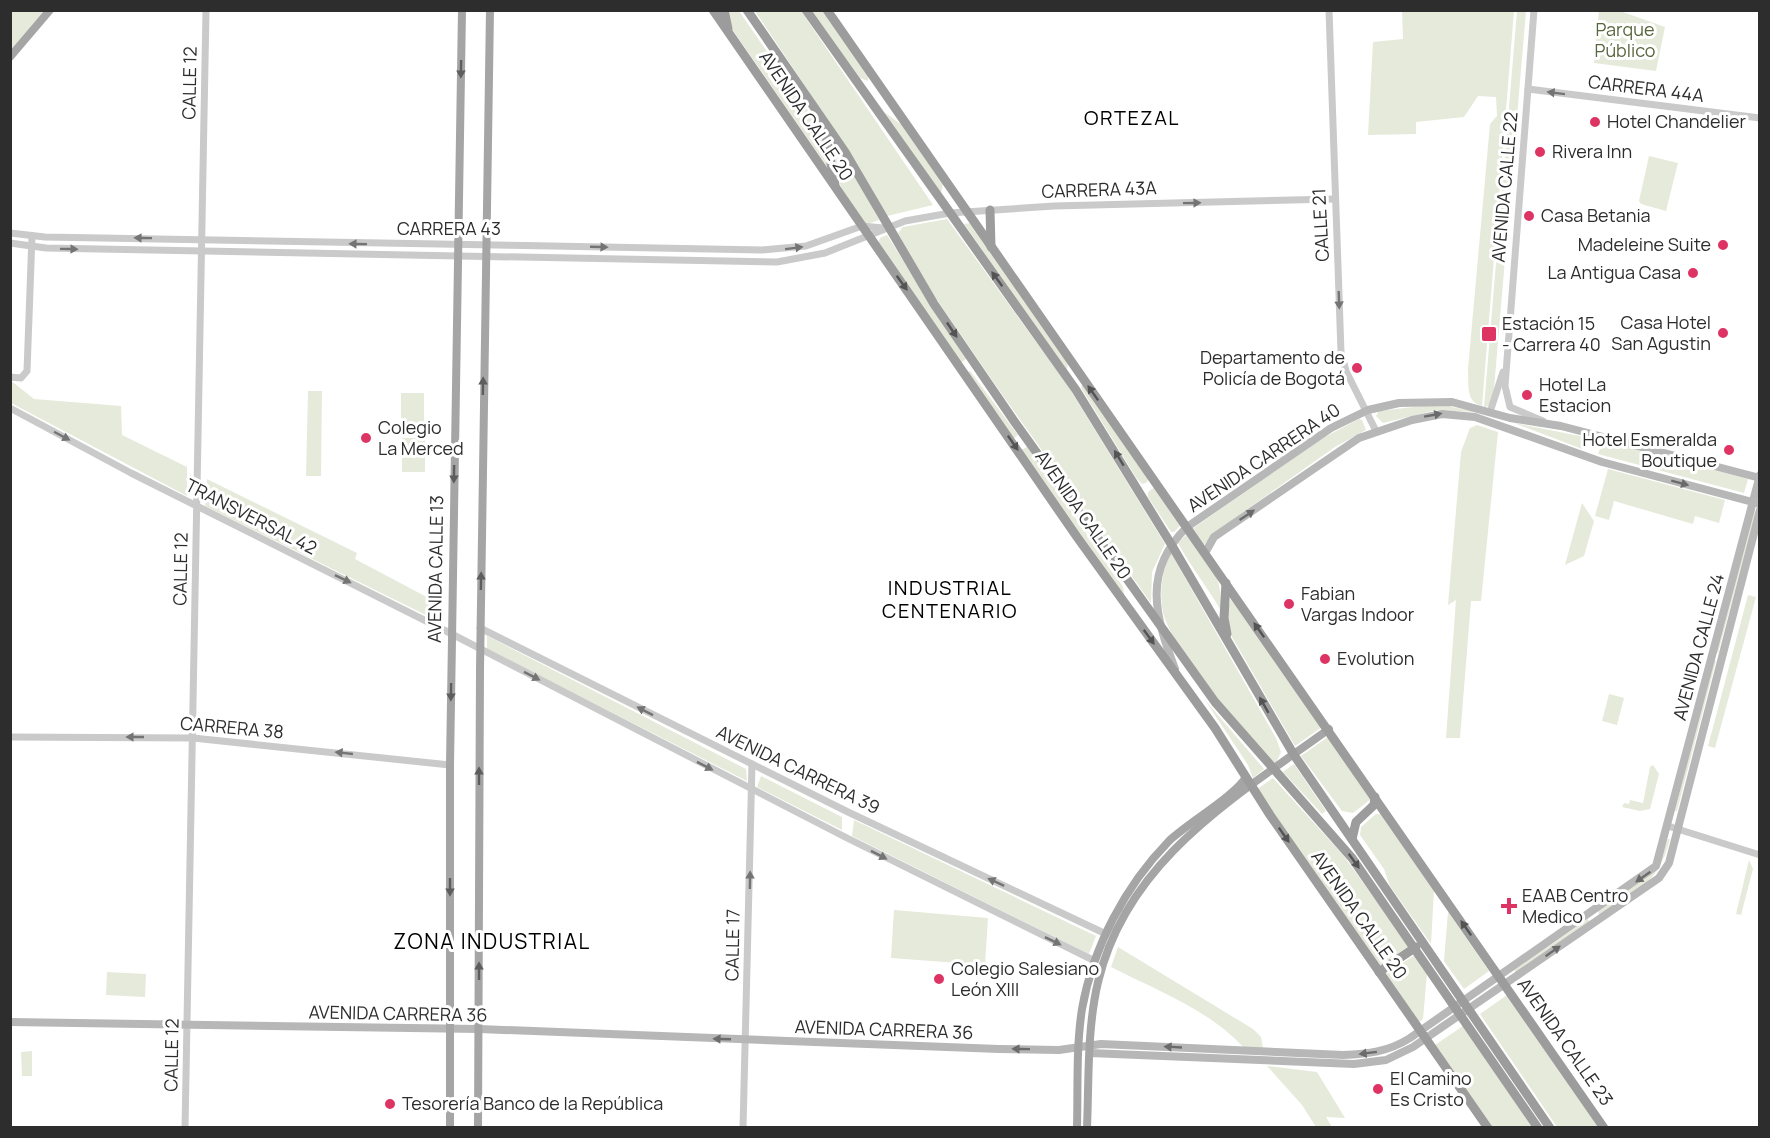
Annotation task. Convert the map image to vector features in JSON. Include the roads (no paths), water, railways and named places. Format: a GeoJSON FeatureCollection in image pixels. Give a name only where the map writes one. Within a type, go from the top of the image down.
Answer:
{"type":"FeatureCollection","features":[{"type":"Feature","properties":{"kind":"highway","name":"AVENIDA CALLE 20"},"geometry":{"type":"LineString","coordinates":[[713,10],[1126,606],[1177,675],[1423,1035]]}},
{"type":"Feature","properties":{"kind":"highway"},"geometry":{"type":"LineString","coordinates":[[724,10],[729,33]]}},
{"type":"Feature","properties":{"kind":"highway","name":"AVENIDA CALLE 20"},"geometry":{"type":"LineString","coordinates":[[749,10],[754,21],[852,162],[918,278],[979,370],[1161,627],[1215,702],[1329,829],[1463,1007]]}},
{"type":"Feature","properties":{"kind":"highway","name":"AVENIDA CALLE 20"},"geometry":{"type":"LineString","coordinates":[[806,10],[1076,390],[1171,544],[1294,755],[1352,838],[1463,1007]]}},
{"type":"Feature","properties":{"kind":"highway"},"geometry":{"type":"LineString","coordinates":[[827,10],[1502,980]]}},
{"type":"Feature","properties":{"kind":"highway"},"geometry":{"type":"LineString","coordinates":[[869,99],[902,119]]}},
{"type":"Feature","properties":{"kind":"highway"},"geometry":{"type":"LineString","coordinates":[[822,120],[836,190]]}},
{"type":"Feature","properties":{"kind":"highway"},"geometry":{"type":"LineString","coordinates":[[942,202],[945,182]]}},
{"type":"Feature","properties":{"kind":"highway"},"geometry":{"type":"LineString","coordinates":[[990,210],[991,248]]}},
{"type":"Feature","properties":{"kind":"highway"},"geometry":{"type":"LineString","coordinates":[[961,368],[979,370]]}},
{"type":"Feature","properties":{"kind":"highway"},"geometry":{"type":"LineString","coordinates":[[1139,492],[1155,481]]}},
{"type":"Feature","properties":{"kind":"highway"},"geometry":{"type":"LineString","coordinates":[[1226,582],[1224,618],[1229,642]]}},
{"type":"Feature","properties":{"kind":"highway"},"geometry":{"type":"LineString","coordinates":[[1126,606],[1132,586]]}},
{"type":"Feature","properties":{"kind":"highway"},"geometry":{"type":"LineString","coordinates":[[1177,675],[1215,702]]}},
{"type":"Feature","properties":{"kind":"highway"},"geometry":{"type":"LineString","coordinates":[[1352,838],[1356,822],[1373,807],[1375,797]]}},
{"type":"Feature","properties":{"kind":"highway"},"geometry":{"type":"LineString","coordinates":[[1379,972],[1416,947]]}},
{"type":"Feature","properties":{"kind":"highway","name":"AVENIDA CALLE 23"},"geometry":{"type":"LineString","coordinates":[[1502,980],[1604,1128]]}},
{"type":"Feature","properties":{"kind":"highway"},"geometry":{"type":"LineString","coordinates":[[1463,1007],[1538,1128]]}},
{"type":"Feature","properties":{"kind":"highway"},"geometry":{"type":"LineString","coordinates":[[1463,1007],[1550,1128]]}},
{"type":"Feature","properties":{"kind":"highway"},"geometry":{"type":"LineString","coordinates":[[1423,1035],[1488,1128]]}},
{"type":"Feature","properties":{"kind":"main road"},"geometry":{"type":"LineString","coordinates":[[10,57],[50,10]]}},
{"type":"Feature","properties":{"kind":"main road","name":"AVENIDA CALLE 13"},"geometry":{"type":"LineString","coordinates":[[450,1128],[450,765],[462,10]]}},
{"type":"Feature","properties":{"kind":"main road"},"geometry":{"type":"LineString","coordinates":[[478,1128],[480,628],[490,10]]}},
{"type":"Feature","properties":{"kind":"main road","name":"AVENIDA CARRERA 40"},"geometry":{"type":"LineString","coordinates":[[1177,675],[1161,627],[1156,601],[1156,586],[1162,561],[1171,544],[1187,527],[1320,435],[1368,410],[1392,404],[1443,401],[1518,420],[1552,424],[1759,477]]}},
{"type":"Feature","properties":{"kind":"main road","name":"AVENIDA CARRERA 40"},"geometry":{"type":"LineString","coordinates":[[1205,553],[1214,537],[1334,454],[1376,430],[1431,415],[1468,415],[1602,462],[1756,503]]}},
{"type":"Feature","properties":{"kind":"main road","name":"AVENIDA CALLE 24"},"geometry":{"type":"LineString","coordinates":[[1672,828],[1756,503],[1759,477]]}},
{"type":"Feature","properties":{"kind":"main road","name":"AVENIDA CALLE 24"},"geometry":{"type":"LineString","coordinates":[[1672,828],[1760,510]]}},
{"type":"Feature","properties":{"kind":"main road"},"geometry":{"type":"LineString","coordinates":[[1077,1128],[1082,1009],[1095,961],[1109,936],[1162,860],[1192,831],[1329,729]]}},
{"type":"Feature","properties":{"kind":"main road"},"geometry":{"type":"LineString","coordinates":[[1087,1128],[1090,1049],[1098,982],[1109,936],[1128,892],[1149,863],[1183,828],[1239,786],[1246,777]]}},
{"type":"Feature","properties":{"kind":"main road","name":"AVENIDA CARRERA 36"},"geometry":{"type":"LineString","coordinates":[[10,1022],[479,1029],[999,1049],[1059,1050],[1080,1047],[1259,1060],[1374,1063],[1404,1053],[1423,1035],[1502,980],[1659,878],[1667,868],[1672,828]]}},
{"type":"Feature","properties":{"kind":"main road","name":"AVENIDA CARRERA 36"},"geometry":{"type":"LineString","coordinates":[[1090,1049],[1366,1054],[1423,1035]]}},
{"type":"Feature","properties":{"kind":"main road"},"geometry":{"type":"LineString","coordinates":[[1259,1051],[1259,1060]]}},
{"type":"Feature","properties":{"kind":"street","name":"CALLE 12"},"geometry":{"type":"LineString","coordinates":[[185,1128],[206,10]]}},
{"type":"Feature","properties":{"kind":"street","name":"CALLE 21"},"geometry":{"type":"LineString","coordinates":[[1329,10],[1341,352],[1346,371],[1368,410],[1376,430]]}},
{"type":"Feature","properties":{"kind":"street","name":"AVENIDA CALLE 22"},"geometry":{"type":"LineString","coordinates":[[1534,10],[1504,366],[1508,405],[1552,424]]}},
{"type":"Feature","properties":{"kind":"street","name":"CARRERA 44A"},"geometry":{"type":"LineString","coordinates":[[1528,89],[1760,118]]}},
{"type":"Feature","properties":{"kind":"street","name":"CARRERA 43A"},"geometry":{"type":"LineString","coordinates":[[868,235],[911,219],[966,211],[1335,199]]}},
{"type":"Feature","properties":{"kind":"street","name":"CARRERA 43"},"geometry":{"type":"LineString","coordinates":[[10,233],[32,236],[376,244],[486,243],[773,249],[806,246],[861,226],[887,227]]}},
{"type":"Feature","properties":{"kind":"street","name":"CARRERA 43"},"geometry":{"type":"LineString","coordinates":[[10,243],[32,247],[202,252],[486,255],[777,262],[825,253],[868,235]]}},
{"type":"Feature","properties":{"kind":"street"},"geometry":{"type":"LineString","coordinates":[[10,378],[21,378],[27,370],[32,236]]}},
{"type":"Feature","properties":{"kind":"street","name":"AVENIDA CALLE 22"},"geometry":{"type":"LineString","coordinates":[[1490,412],[1504,366]]}},
{"type":"Feature","properties":{"kind":"street","name":"TRANSVERSAL 42"},"geometry":{"type":"LineString","coordinates":[[10,408],[197,506],[480,649]]}},
{"type":"Feature","properties":{"kind":"street","name":"AVENIDA CARRERA 39"},"geometry":{"type":"LineString","coordinates":[[480,628],[752,764],[1109,936]]}},
{"type":"Feature","properties":{"kind":"street","name":"AVENIDA CARRERA 39"},"geometry":{"type":"LineString","coordinates":[[480,649],[751,790],[1095,961]]}},
{"type":"Feature","properties":{"kind":"street","name":"CARRERA 38"},"geometry":{"type":"LineString","coordinates":[[10,737],[193,738],[450,765]]}},
{"type":"Feature","properties":{"kind":"street","name":"CALLE 17"},"geometry":{"type":"LineString","coordinates":[[743,1128],[752,764]]}},
{"type":"Feature","properties":{"kind":"street"},"geometry":{"type":"LineString","coordinates":[[1672,828],[1760,855]]}},
{"type":"Feature","properties":{"kind":"place","name":"Hotel Chandelier"},"geometry":{"type":"Point","coordinates":[1595,122]}},
{"type":"Feature","properties":{"kind":"place","name":"Rivera Inn"},"geometry":{"type":"Point","coordinates":[1540,152]}},
{"type":"Feature","properties":{"kind":"place","name":"Casa Betania"},"geometry":{"type":"Point","coordinates":[1529,216]}},
{"type":"Feature","properties":{"kind":"place","name":"Madeleine Suite"},"geometry":{"type":"Point","coordinates":[1723,245]}},
{"type":"Feature","properties":{"kind":"place","name":"La Antigua Casa"},"geometry":{"type":"Point","coordinates":[1693,273]}},
{"type":"Feature","properties":{"kind":"place","name":"Casa Hotel San Agustin"},"geometry":{"type":"Point","coordinates":[1723,333]}},
{"type":"Feature","properties":{"kind":"place","name":"Estación 15 - Carrera 40"},"geometry":{"type":"Point","coordinates":[1489,334]}},
{"type":"Feature","properties":{"kind":"place","name":"Departamento de Policía de Bogotá"},"geometry":{"type":"Point","coordinates":[1357,368]}},
{"type":"Feature","properties":{"kind":"place","name":"Hotel La Estacion"},"geometry":{"type":"Point","coordinates":[1527,395]}},
{"type":"Feature","properties":{"kind":"place","name":"Colegio La Merced"},"geometry":{"type":"Point","coordinates":[366,438]}},
{"type":"Feature","properties":{"kind":"place","name":"Hotel Esmeralda Boutique"},"geometry":{"type":"Point","coordinates":[1729,450]}},
{"type":"Feature","properties":{"kind":"place","name":"Fabian Vargas Indoor"},"geometry":{"type":"Point","coordinates":[1289,604]}},
{"type":"Feature","properties":{"kind":"place","name":"Evolution"},"geometry":{"type":"Point","coordinates":[1325,659]}},
{"type":"Feature","properties":{"kind":"place","name":"EAAB Centro Medico"},"geometry":{"type":"Point","coordinates":[1509,906]}},
{"type":"Feature","properties":{"kind":"place","name":"Colegio Salesiano León XIII"},"geometry":{"type":"Point","coordinates":[939,979]}},
{"type":"Feature","properties":{"kind":"place","name":"El Camino Es Cristo"},"geometry":{"type":"Point","coordinates":[1378,1089]}},
{"type":"Feature","properties":{"kind":"place","name":"Tesorería Banco de la República"},"geometry":{"type":"Point","coordinates":[390,1104]}},
{"type":"Feature","properties":{"kind":"district","name":"ORTEZAL"},"geometry":{"type":"Point","coordinates":[1132,118]}},
{"type":"Feature","properties":{"kind":"district","name":"INDUSTRIAL CENTENARIO"},"geometry":{"type":"Point","coordinates":[950,600]}},
{"type":"Feature","properties":{"kind":"district","name":"ZONA INDUSTRIAL"},"geometry":{"type":"Point","coordinates":[492,942]}},
{"type":"Feature","properties":{"kind":"park label","name":"Parque Público"},"geometry":{"type":"Point","coordinates":[1625,40]}}]}
